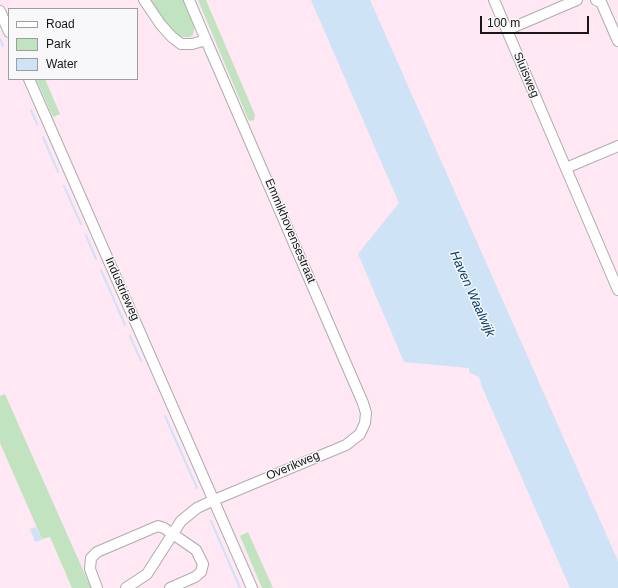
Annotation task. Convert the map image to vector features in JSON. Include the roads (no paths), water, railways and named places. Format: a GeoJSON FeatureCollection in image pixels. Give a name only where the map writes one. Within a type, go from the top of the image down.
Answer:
{"type":"FeatureCollection","features":[{"type":"Feature","properties":{"kind":"street"},"geometry":{"type":"LineString","coordinates":[[144,0],[161,25],[181,44],[192,44],[206,40]]}},
{"type":"Feature","properties":{"kind":"street","name":"Emmikhovensestraat"},"geometry":{"type":"LineString","coordinates":[[189,0],[363,403],[366,413],[365,423]]}},
{"type":"Feature","properties":{"kind":"street","name":"Sluisweg"},"geometry":{"type":"LineString","coordinates":[[494,0],[618,290]]}},
{"type":"Feature","properties":{"kind":"street"},"geometry":{"type":"LineString","coordinates":[[507,30],[577,0]]}},
{"type":"Feature","properties":{"kind":"street"},"geometry":{"type":"LineString","coordinates":[[596,0],[601,2],[618,41]]}},
{"type":"Feature","properties":{"kind":"street"},"geometry":{"type":"LineString","coordinates":[[0,11],[8,30]]}},
{"type":"Feature","properties":{"kind":"street","name":"Industrieweg"},"geometry":{"type":"LineString","coordinates":[[29,80],[252,588]]}},
{"type":"Feature","properties":{"kind":"street"},"geometry":{"type":"LineString","coordinates":[[566,168],[618,146]]}},
{"type":"Feature","properties":{"kind":"street","name":"Overikweg"},"geometry":{"type":"LineString","coordinates":[[214,500],[346,444],[360,434],[365,423]]}},
{"type":"Feature","properties":{"kind":"street"},"geometry":{"type":"LineString","coordinates":[[126,588],[147,574],[181,521],[197,508],[214,500]]}},
{"type":"Feature","properties":{"kind":"street"},"geometry":{"type":"LineString","coordinates":[[97,588],[90,569],[90,558],[97,552],[158,526],[164,528],[196,550],[203,564],[201,572],[195,577],[170,588]]}},
{"type":"Feature","properties":{"kind":"water","name":"Haven Waalwijk"},"geometry":{"type":"Polygon","coordinates":[[[311,0],[370,0],[618,561],[618,588],[570,588],[482,387],[479,377],[469,372],[469,368],[404,362],[358,254],[399,203],[311,0]]]}},
{"type":"Feature","properties":{"kind":"water"},"geometry":{"type":"Polygon","coordinates":[[[36,527],[42,540],[35,542],[30,529],[36,527]]]}},
{"type":"Feature","properties":{"kind":"waterway"},"geometry":{"type":"LineString","coordinates":[[0,39],[3,46]]}},
{"type":"Feature","properties":{"kind":"waterway"},"geometry":{"type":"LineString","coordinates":[[31,110],[37,124]]}},
{"type":"Feature","properties":{"kind":"waterway"},"geometry":{"type":"LineString","coordinates":[[43,137],[58,172]]}},
{"type":"Feature","properties":{"kind":"waterway"},"geometry":{"type":"LineString","coordinates":[[64,186],[81,224]]}},
{"type":"Feature","properties":{"kind":"waterway"},"geometry":{"type":"LineString","coordinates":[[86,235],[96,259]]}},
{"type":"Feature","properties":{"kind":"waterway"},"geometry":{"type":"LineString","coordinates":[[101,270],[125,325]]}},
{"type":"Feature","properties":{"kind":"waterway"},"geometry":{"type":"LineString","coordinates":[[130,336],[141,361]]}},
{"type":"Feature","properties":{"kind":"waterway"},"geometry":{"type":"LineString","coordinates":[[165,416],[197,488]]}},
{"type":"Feature","properties":{"kind":"waterway"},"geometry":{"type":"LineString","coordinates":[[211,521],[240,588]]}}]}
